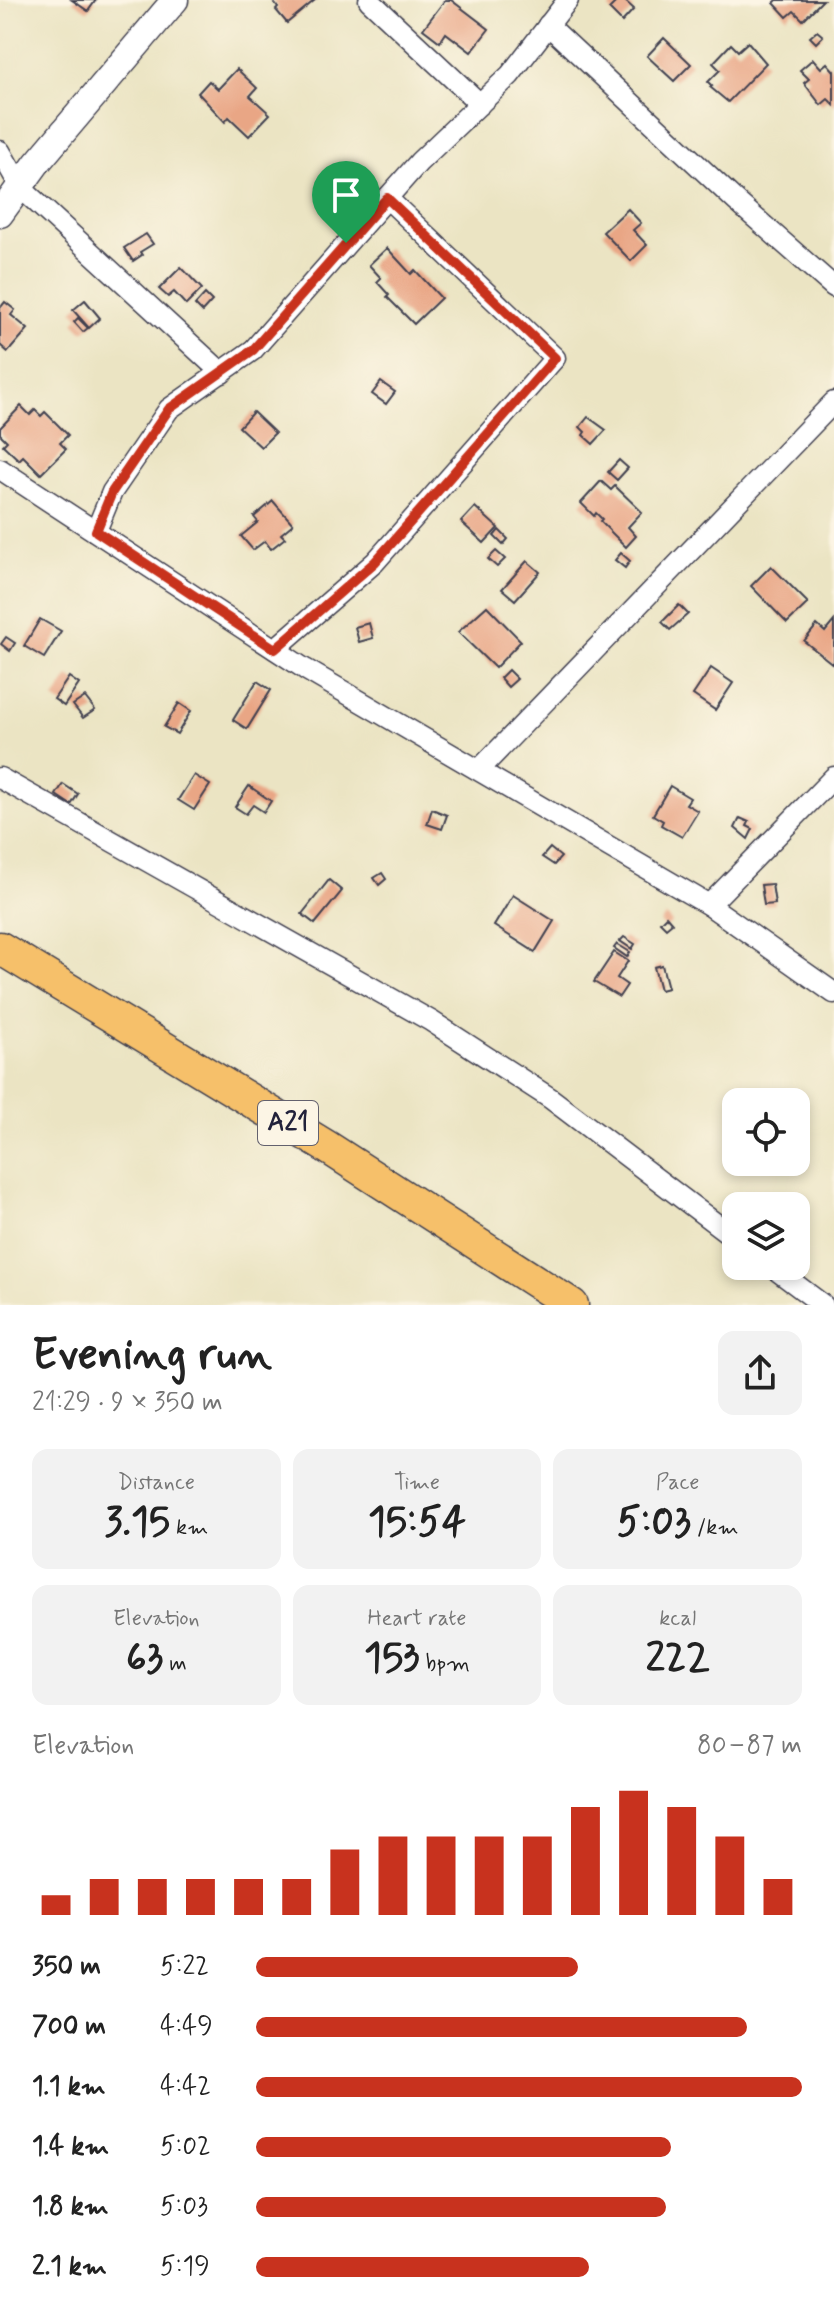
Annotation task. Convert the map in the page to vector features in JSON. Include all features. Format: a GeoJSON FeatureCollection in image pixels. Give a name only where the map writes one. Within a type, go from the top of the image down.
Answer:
{"type":"FeatureCollection","features":[{"type":"Feature","properties":{"kind":"main road","name":"A21"},"geometry":{"type":"LineString","coordinates":[[0,948],[327,1147],[572,1305]]}},
{"type":"Feature","properties":{"kind":"street"},"geometry":{"type":"LineString","coordinates":[[0,214],[37,163],[175,0]]}},
{"type":"Feature","properties":{"kind":"street"},"geometry":{"type":"LineString","coordinates":[[369,0],[480,104]]}},
{"type":"Feature","properties":{"kind":"street"},"geometry":{"type":"LineString","coordinates":[[96,531],[112,492],[169,409],[253,350],[419,162],[510,75],[568,0]]}},
{"type":"Feature","properties":{"kind":"street"},"geometry":{"type":"LineString","coordinates":[[548,25],[736,201],[834,287]]}},
{"type":"Feature","properties":{"kind":"street"},"geometry":{"type":"LineString","coordinates":[[0,151],[21,188],[222,373]]}},
{"type":"Feature","properties":{"kind":"street"},"geometry":{"type":"LineString","coordinates":[[275,649],[375,562],[555,358],[387,198]]}},
{"type":"Feature","properties":{"kind":"street"},"geometry":{"type":"LineString","coordinates":[[480,769],[834,402]]}},
{"type":"Feature","properties":{"kind":"street"},"geometry":{"type":"LineString","coordinates":[[0,469],[275,649],[709,905],[834,993]]}},
{"type":"Feature","properties":{"kind":"street"},"geometry":{"type":"LineString","coordinates":[[709,905],[834,777]]}},
{"type":"Feature","properties":{"kind":"street"},"geometry":{"type":"LineString","coordinates":[[0,778],[431,1021],[550,1098],[722,1228]]}},
{"type":"Feature","properties":{"kind":"street"},"geometry":{"type":"LineString","coordinates":[[790,1280],[823,1305]]}},
{"type":"Feature","properties":{"kind":"building"},"geometry":{"type":"Polygon","coordinates":[[[72,0],[96,0],[88,11],[72,0]]]}},
{"type":"Feature","properties":{"kind":"building"},"geometry":{"type":"Polygon","coordinates":[[[272,0],[315,0],[287,23],[272,0]]]}},
{"type":"Feature","properties":{"kind":"building"},"geometry":{"type":"Polygon","coordinates":[[[445,0],[451,0],[489,29],[471,52],[446,33],[440,42],[423,29],[445,0]]]}},
{"type":"Feature","properties":{"kind":"building"},"geometry":{"type":"Polygon","coordinates":[[[618,0],[624,0],[634,9],[622,22],[609,9],[618,0]]]}},
{"type":"Feature","properties":{"kind":"building"},"geometry":{"type":"Polygon","coordinates":[[[777,0],[823,0],[803,20],[794,11],[787,17],[774,3],[777,0]]]}},
{"type":"Feature","properties":{"kind":"building"},"geometry":{"type":"Polygon","coordinates":[[[817,31],[823,36],[816,43],[810,37],[817,31]]]}},
{"type":"Feature","properties":{"kind":"building"},"geometry":{"type":"Polygon","coordinates":[[[664,38],[691,64],[674,81],[647,56],[664,38]]]}},
{"type":"Feature","properties":{"kind":"building"},"geometry":{"type":"Polygon","coordinates":[[[748,42],[766,63],[728,102],[708,82],[720,70],[713,63],[731,44],[738,51],[748,42]]]}},
{"type":"Feature","properties":{"kind":"building"},"geometry":{"type":"Polygon","coordinates":[[[813,59],[821,68],[827,63],[834,71],[834,105],[828,99],[821,105],[804,83],[809,79],[800,70],[813,59]]]}},
{"type":"Feature","properties":{"kind":"building"},"geometry":{"type":"Polygon","coordinates":[[[237,69],[257,88],[250,96],[270,114],[249,136],[229,117],[225,122],[198,93],[209,81],[218,89],[237,69]]]}},
{"type":"Feature","properties":{"kind":"building"},"geometry":{"type":"Polygon","coordinates":[[[628,209],[641,223],[633,230],[647,245],[631,261],[603,232],[628,209]]]}},
{"type":"Feature","properties":{"kind":"building"},"geometry":{"type":"Polygon","coordinates":[[[146,234],[153,244],[133,261],[124,248],[146,234]]]}},
{"type":"Feature","properties":{"kind":"building"},"geometry":{"type":"Polygon","coordinates":[[[387,248],[411,274],[415,270],[441,298],[414,324],[387,297],[389,295],[377,282],[381,278],[369,265],[387,248]]]}},
{"type":"Feature","properties":{"kind":"building"},"geometry":{"type":"Polygon","coordinates":[[[181,267],[202,289],[186,305],[174,292],[168,297],[159,289],[181,267]]]}},
{"type":"Feature","properties":{"kind":"building"},"geometry":{"type":"Polygon","coordinates":[[[205,294],[212,301],[202,312],[195,305],[205,294]]]}},
{"type":"Feature","properties":{"kind":"building"},"geometry":{"type":"Polygon","coordinates":[[[85,300],[100,318],[89,328],[73,310],[85,300]]]}},
{"type":"Feature","properties":{"kind":"building"},"geometry":{"type":"Polygon","coordinates":[[[5,302],[15,310],[11,315],[28,329],[8,352],[0,345],[0,308],[5,302]]]}},
{"type":"Feature","properties":{"kind":"building"},"geometry":{"type":"Polygon","coordinates":[[[78,318],[88,328],[83,332],[74,322],[78,318]]]}},
{"type":"Feature","properties":{"kind":"building"},"geometry":{"type":"Polygon","coordinates":[[[381,382],[395,392],[386,404],[372,394],[381,382]]]}},
{"type":"Feature","properties":{"kind":"building"},"geometry":{"type":"Polygon","coordinates":[[[21,406],[30,415],[35,410],[41,416],[45,412],[68,435],[60,443],[66,449],[41,474],[23,456],[19,460],[3,445],[7,441],[0,434],[0,428],[21,406]]]}},
{"type":"Feature","properties":{"kind":"building"},"geometry":{"type":"Polygon","coordinates":[[[253,412],[275,433],[261,447],[239,427],[253,412]]]}},
{"type":"Feature","properties":{"kind":"building"},"geometry":{"type":"Polygon","coordinates":[[[588,417],[606,430],[593,444],[583,435],[585,432],[580,427],[588,417]]]}},
{"type":"Feature","properties":{"kind":"building"},"geometry":{"type":"Polygon","coordinates":[[[619,460],[628,468],[617,480],[608,472],[619,460]]]}},
{"type":"Feature","properties":{"kind":"building"},"geometry":{"type":"Polygon","coordinates":[[[601,481],[611,490],[615,486],[642,512],[628,527],[636,536],[626,547],[596,513],[594,516],[581,503],[601,481]]]}},
{"type":"Feature","properties":{"kind":"building"},"geometry":{"type":"Polygon","coordinates":[[[273,501],[293,524],[281,534],[285,538],[271,549],[265,541],[253,550],[241,536],[258,522],[254,517],[273,501]]]}},
{"type":"Feature","properties":{"kind":"building"},"geometry":{"type":"Polygon","coordinates":[[[475,507],[498,528],[484,543],[461,522],[475,507]]]}},
{"type":"Feature","properties":{"kind":"building"},"geometry":{"type":"Polygon","coordinates":[[[499,530],[508,539],[503,545],[494,536],[499,530]]]}},
{"type":"Feature","properties":{"kind":"building"},"geometry":{"type":"Polygon","coordinates":[[[496,551],[505,559],[497,567],[488,559],[496,551]]]}},
{"type":"Feature","properties":{"kind":"building"},"geometry":{"type":"Polygon","coordinates":[[[621,553],[630,561],[625,568],[615,560],[621,553]]]}},
{"type":"Feature","properties":{"kind":"building"},"geometry":{"type":"Polygon","coordinates":[[[527,561],[540,572],[515,600],[502,589],[527,561]]]}},
{"type":"Feature","properties":{"kind":"building"},"geometry":{"type":"Polygon","coordinates":[[[771,566],[808,603],[787,623],[751,586],[771,566]]]}},
{"type":"Feature","properties":{"kind":"building"},"geometry":{"type":"Polygon","coordinates":[[[679,605],[688,614],[670,630],[662,622],[679,605]]]}},
{"type":"Feature","properties":{"kind":"building"},"geometry":{"type":"Polygon","coordinates":[[[487,606],[521,641],[495,668],[458,632],[487,606]]]}},
{"type":"Feature","properties":{"kind":"building"},"geometry":{"type":"Polygon","coordinates":[[[40,619],[61,631],[44,658],[24,646],[40,619]]]}},
{"type":"Feature","properties":{"kind":"building"},"geometry":{"type":"Polygon","coordinates":[[[834,621],[834,665],[804,641],[817,625],[825,632],[834,621]]]}},
{"type":"Feature","properties":{"kind":"building"},"geometry":{"type":"Polygon","coordinates":[[[369,623],[373,638],[359,642],[355,627],[369,623]]]}},
{"type":"Feature","properties":{"kind":"building"},"geometry":{"type":"Polygon","coordinates":[[[6,637],[15,643],[10,651],[1,644],[6,637]]]}},
{"type":"Feature","properties":{"kind":"building"},"geometry":{"type":"Polygon","coordinates":[[[711,668],[733,683],[715,710],[693,695],[711,668]]]}},
{"type":"Feature","properties":{"kind":"building"},"geometry":{"type":"Polygon","coordinates":[[[508,670],[517,679],[508,687],[500,678],[508,670]]]}},
{"type":"Feature","properties":{"kind":"building"},"geometry":{"type":"Polygon","coordinates":[[[69,677],[79,684],[64,706],[54,699],[69,677]]]}},
{"type":"Feature","properties":{"kind":"building"},"geometry":{"type":"Polygon","coordinates":[[[257,681],[271,690],[247,729],[233,720],[257,681]]]}},
{"type":"Feature","properties":{"kind":"building"},"geometry":{"type":"Polygon","coordinates":[[[85,697],[95,710],[83,718],[73,705],[85,697]]]}},
{"type":"Feature","properties":{"kind":"building"},"geometry":{"type":"Polygon","coordinates":[[[179,703],[191,711],[177,734],[164,727],[179,703]]]}},
{"type":"Feature","properties":{"kind":"building"},"geometry":{"type":"Polygon","coordinates":[[[194,775],[210,785],[194,810],[178,800],[194,775]]]}},
{"type":"Feature","properties":{"kind":"building"},"geometry":{"type":"Polygon","coordinates":[[[63,784],[78,794],[71,805],[56,795],[63,784]]]}},
{"type":"Feature","properties":{"kind":"building"},"geometry":{"type":"Polygon","coordinates":[[[249,786],[271,801],[264,812],[253,805],[246,814],[235,807],[249,786]]]}},
{"type":"Feature","properties":{"kind":"building"},"geometry":{"type":"Polygon","coordinates":[[[670,786],[690,798],[686,804],[698,811],[682,837],[661,825],[663,821],[653,815],[670,786]]]}},
{"type":"Feature","properties":{"kind":"building"},"geometry":{"type":"Polygon","coordinates":[[[432,809],[447,815],[442,829],[427,824],[432,809]]]}},
{"type":"Feature","properties":{"kind":"building"},"geometry":{"type":"Polygon","coordinates":[[[740,818],[749,822],[747,826],[753,829],[748,839],[735,828],[740,818]]]}},
{"type":"Feature","properties":{"kind":"building"},"geometry":{"type":"Polygon","coordinates":[[[550,848],[561,857],[554,865],[542,857],[550,848]]]}},
{"type":"Feature","properties":{"kind":"building"},"geometry":{"type":"Polygon","coordinates":[[[382,873],[386,879],[379,885],[374,878],[382,873]]]}},
{"type":"Feature","properties":{"kind":"building"},"geometry":{"type":"Polygon","coordinates":[[[329,880],[342,891],[315,924],[302,914],[329,880]]]}},
{"type":"Feature","properties":{"kind":"building"},"geometry":{"type":"Polygon","coordinates":[[[772,884],[775,904],[764,905],[761,885],[772,884]]]}},
{"type":"Feature","properties":{"kind":"building"},"geometry":{"type":"Polygon","coordinates":[[[513,895],[554,921],[535,952],[494,926],[513,895]]]}},
{"type":"Feature","properties":{"kind":"building"},"geometry":{"type":"Polygon","coordinates":[[[666,916],[672,923],[666,928],[660,922],[666,916]]]}},
{"type":"Feature","properties":{"kind":"building"},"geometry":{"type":"Polygon","coordinates":[[[624,937],[635,944],[632,949],[620,941],[624,937]]]}},
{"type":"Feature","properties":{"kind":"building"},"geometry":{"type":"Polygon","coordinates":[[[617,944],[630,952],[627,957],[614,948],[617,944]]]}},
{"type":"Feature","properties":{"kind":"building"},"geometry":{"type":"Polygon","coordinates":[[[614,952],[628,961],[617,978],[627,985],[619,997],[594,982],[614,952]]]}},
{"type":"Feature","properties":{"kind":"building"},"geometry":{"type":"Polygon","coordinates":[[[662,965],[668,988],[660,990],[654,967],[662,965]]]}},
{"type":"Feature","properties":{"kind":"route"},"geometry":{"type":"LineString","coordinates":[[387,198],[555,358],[375,562],[275,649],[96,531],[112,492],[169,409],[253,350],[346,243],[387,198]]}}]}
